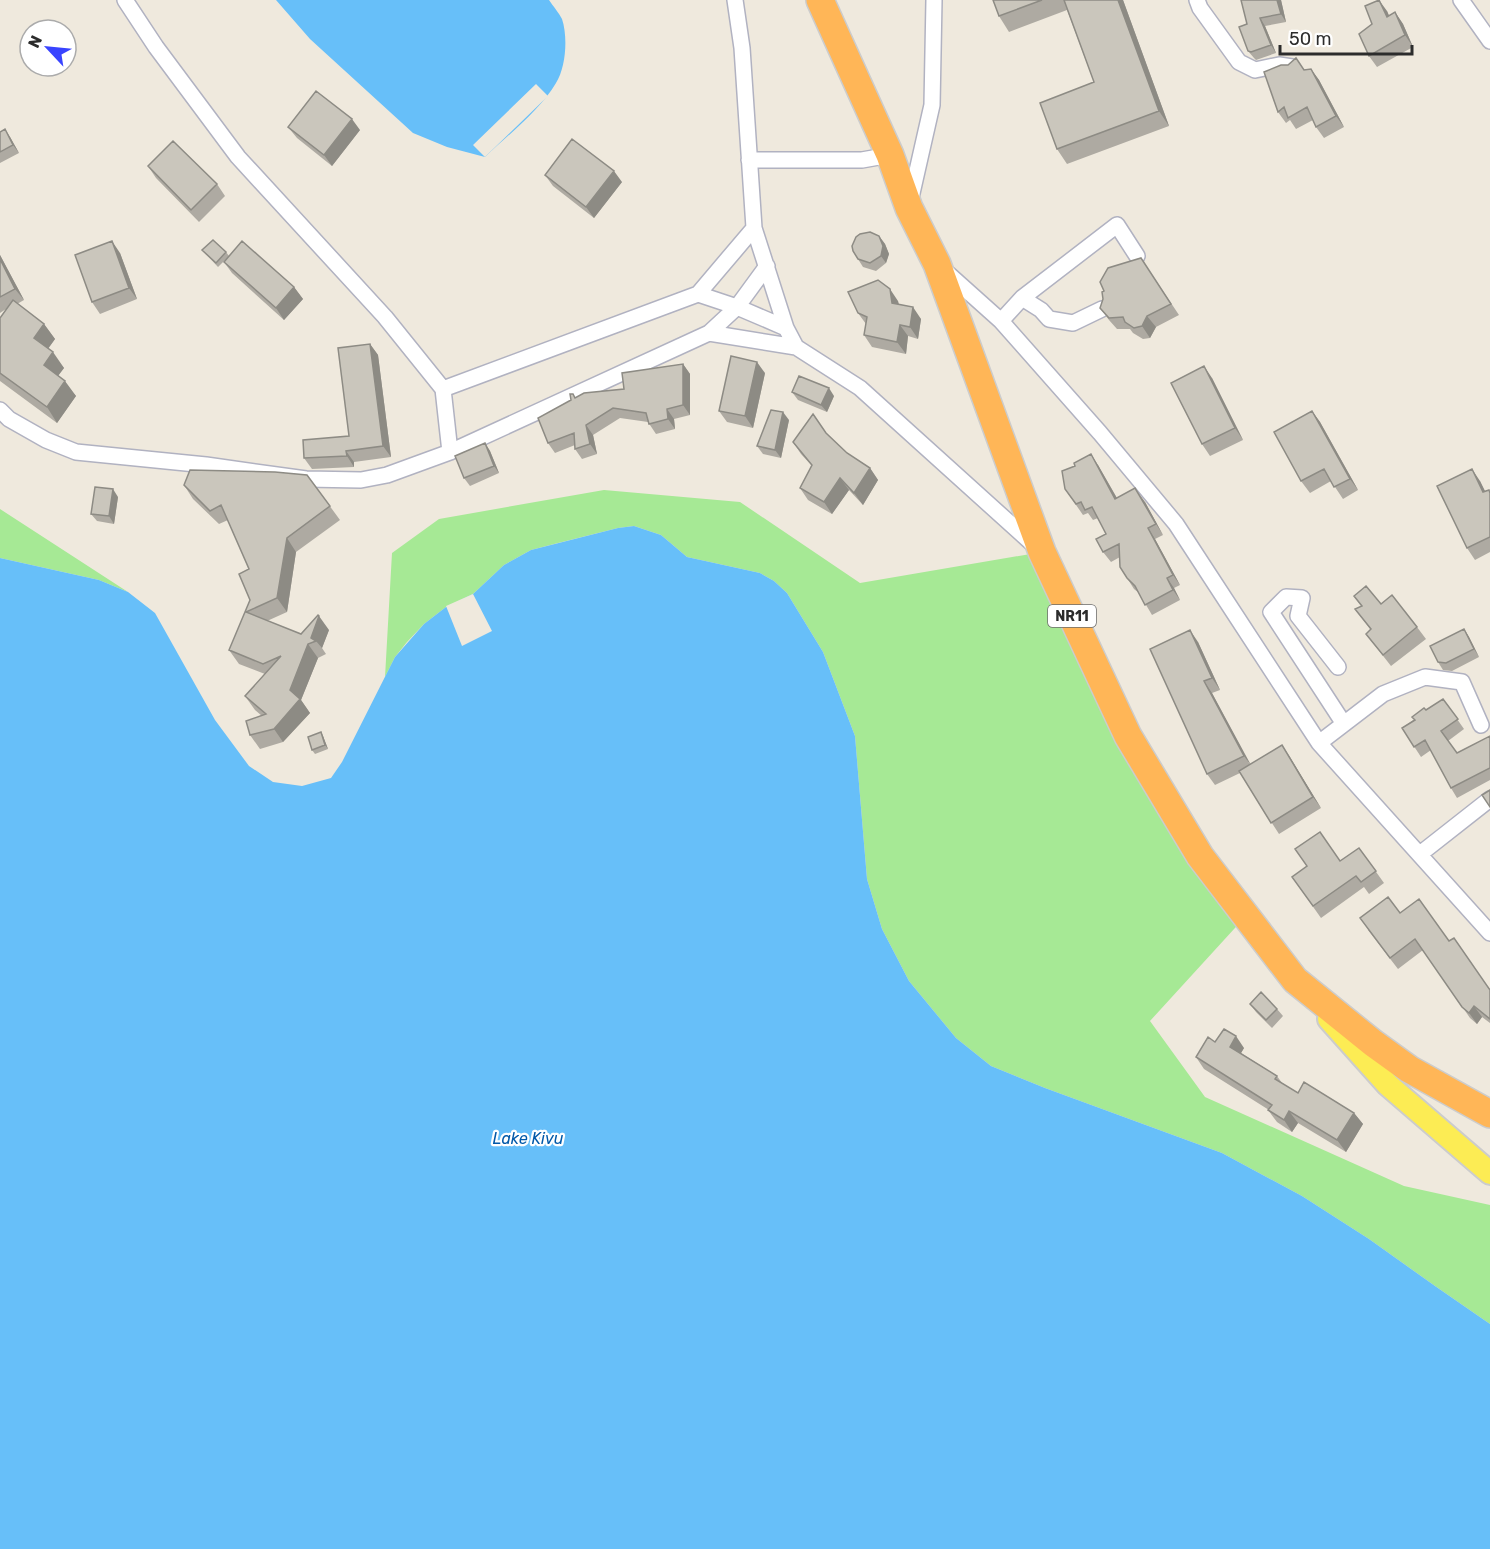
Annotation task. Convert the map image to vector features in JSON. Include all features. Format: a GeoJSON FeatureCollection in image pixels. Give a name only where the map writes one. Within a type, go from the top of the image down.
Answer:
{"type":"FeatureCollection","features":[{"type":"Feature","properties":{"kind":"highway","name":"NR11"},"geometry":{"type":"LineString","coordinates":[[820,0],[890,155],[909,208],[937,264],[1042,552],[1128,736],[1200,856],[1295,980],[1409,1069],[1490,1114]]}},
{"type":"Feature","properties":{"kind":"main road"},"geometry":{"type":"LineString","coordinates":[[1295,980],[1388,1085],[1490,1173]]}},
{"type":"Feature","properties":{"kind":"street"},"geometry":{"type":"LineString","coordinates":[[125,0],[156,47],[238,157],[385,317],[443,390],[450,452]]}},
{"type":"Feature","properties":{"kind":"street"},"geometry":{"type":"LineString","coordinates":[[735,0],[742,48],[754,228],[786,328],[796,347]]}},
{"type":"Feature","properties":{"kind":"street"},"geometry":{"type":"LineString","coordinates":[[909,208],[932,105],[934,0]]}},
{"type":"Feature","properties":{"kind":"street"},"geometry":{"type":"LineString","coordinates":[[1197,0],[1200,8],[1239,62],[1255,70],[1279,65],[1292,67]]}},
{"type":"Feature","properties":{"kind":"street"},"geometry":{"type":"LineString","coordinates":[[1461,0],[1490,41]]}},
{"type":"Feature","properties":{"kind":"street"},"geometry":{"type":"LineString","coordinates":[[749,160],[862,160],[890,155]]}},
{"type":"Feature","properties":{"kind":"street"},"geometry":{"type":"LineString","coordinates":[[1001,321],[1022,298],[1117,225],[1137,256]]}},
{"type":"Feature","properties":{"kind":"street"},"geometry":{"type":"LineString","coordinates":[[443,390],[698,294],[754,228]]}},
{"type":"Feature","properties":{"kind":"street"},"geometry":{"type":"LineString","coordinates":[[937,264],[1001,321],[1100,433],[1176,524],[1319,743],[1490,933]]}},
{"type":"Feature","properties":{"kind":"street"},"geometry":{"type":"LineString","coordinates":[[0,410],[9,419],[46,440],[76,452],[206,465],[306,479],[361,480],[387,475],[450,452],[710,333],[737,307],[767,266]]}},
{"type":"Feature","properties":{"kind":"street"},"geometry":{"type":"LineString","coordinates":[[698,294],[737,307],[786,328]]}},
{"type":"Feature","properties":{"kind":"street"},"geometry":{"type":"LineString","coordinates":[[1022,298],[1041,310],[1049,319],[1073,323],[1102,309]]}},
{"type":"Feature","properties":{"kind":"street"},"geometry":{"type":"LineString","coordinates":[[710,333],[796,347],[860,388],[1042,552]]}},
{"type":"Feature","properties":{"kind":"street"},"geometry":{"type":"LineString","coordinates":[[1338,667],[1298,616],[1302,598],[1286,597],[1271,612],[1344,724]]}},
{"type":"Feature","properties":{"kind":"street"},"geometry":{"type":"LineString","coordinates":[[1319,743],[1383,694],[1425,677],[1462,682],[1481,725]]}},
{"type":"Feature","properties":{"kind":"street"},"geometry":{"type":"LineString","coordinates":[[1420,854],[1490,799]]}},
{"type":"Feature","properties":{"kind":"green space"},"geometry":{"type":"Polygon","coordinates":[[[604,490],[740,502],[860,583],[1042,552],[1128,736],[1245,917],[1150,1021],[1205,1097],[1404,1186],[1490,1205],[1490,1324],[1369,1239],[1302,1196],[1222,1153],[991,1066],[956,1038],[909,981],[882,929],[867,879],[855,736],[823,652],[787,593],[774,581],[760,573],[687,557],[661,535],[634,526],[618,528],[531,550],[504,565],[473,594],[446,607],[424,624],[395,657],[385,677],[392,553],[439,519],[604,490]]]}},
{"type":"Feature","properties":{"kind":"green space"},"geometry":{"type":"Polygon","coordinates":[[[0,509],[128,592],[99,580],[0,558],[0,509]]]}},
{"type":"Feature","properties":{"kind":"water"},"geometry":{"type":"Polygon","coordinates":[[[276,0],[549,0],[561,17],[564,26],[562,69],[556,83],[542,103],[485,157],[447,147],[413,133],[310,39],[276,0]]]}},
{"type":"Feature","properties":{"kind":"water","name":"Lake Kivu"},"geometry":{"type":"Polygon","coordinates":[[[634,526],[661,535],[687,557],[760,573],[774,581],[787,593],[823,652],[855,736],[867,879],[882,929],[909,981],[956,1038],[991,1066],[1222,1153],[1302,1196],[1369,1239],[1490,1324],[1490,1549],[0,1549],[0,558],[99,580],[128,592],[155,613],[215,720],[249,766],[273,782],[302,786],[331,778],[342,762],[395,657],[424,624],[446,607],[473,594],[504,565],[531,550],[634,526]]]}},
{"type":"Feature","properties":{"kind":"pier"},"geometry":{"type":"Polygon","coordinates":[[[536,84],[548,96],[485,157],[473,145],[536,84]]]}},
{"type":"Feature","properties":{"kind":"pier"},"geometry":{"type":"Polygon","coordinates":[[[473,594],[492,631],[462,646],[446,606],[473,594]]]}},
{"type":"Feature","properties":{"kind":"building"},"geometry":{"type":"Polygon","coordinates":[[[993,0],[1042,0],[999,16],[993,0]]]}},
{"type":"Feature","properties":{"kind":"building"},"geometry":{"type":"Polygon","coordinates":[[[1064,0],[1118,0],[1159,111],[1057,149],[1040,103],[1094,82],[1064,0]]]}},
{"type":"Feature","properties":{"kind":"building"},"geometry":{"type":"Polygon","coordinates":[[[1241,0],[1277,0],[1281,14],[1260,18],[1271,45],[1248,51],[1239,27],[1247,24],[1241,0]]]}},
{"type":"Feature","properties":{"kind":"building"},"geometry":{"type":"Polygon","coordinates":[[[1379,0],[1387,17],[1395,12],[1405,35],[1369,56],[1359,34],[1372,24],[1365,6],[1379,0]]]}},
{"type":"Feature","properties":{"kind":"building"},"geometry":{"type":"Polygon","coordinates":[[[1296,58],[1304,70],[1311,69],[1336,116],[1316,127],[1307,107],[1288,118],[1284,107],[1278,112],[1264,72],[1281,65],[1288,65],[1296,58]]]}},
{"type":"Feature","properties":{"kind":"building"},"geometry":{"type":"Polygon","coordinates":[[[316,91],[352,119],[324,155],[288,127],[316,91]]]}},
{"type":"Feature","properties":{"kind":"building"},"geometry":{"type":"Polygon","coordinates":[[[5,129],[13,145],[0,152],[0,132],[5,129]]]}},
{"type":"Feature","properties":{"kind":"building"},"geometry":{"type":"Polygon","coordinates":[[[572,139],[614,171],[586,207],[545,175],[572,139]]]}},
{"type":"Feature","properties":{"kind":"building"},"geometry":{"type":"Polygon","coordinates":[[[173,141],[217,184],[191,210],[148,166],[173,141]]]}},
{"type":"Feature","properties":{"kind":"building"},"geometry":{"type":"Polygon","coordinates":[[[870,232],[879,236],[883,246],[881,256],[870,263],[858,259],[852,246],[856,237],[870,232]]]}},
{"type":"Feature","properties":{"kind":"building"},"geometry":{"type":"Polygon","coordinates":[[[213,240],[226,252],[216,263],[202,250],[213,240]]]}},
{"type":"Feature","properties":{"kind":"building"},"geometry":{"type":"Polygon","coordinates":[[[112,241],[129,288],[92,302],[75,255],[112,241]]]}},
{"type":"Feature","properties":{"kind":"building"},"geometry":{"type":"Polygon","coordinates":[[[242,241],[294,287],[276,308],[224,262],[242,241]]]}},
{"type":"Feature","properties":{"kind":"building"},"geometry":{"type":"Polygon","coordinates":[[[1141,258],[1171,304],[1147,316],[1142,326],[1134,328],[1125,322],[1123,317],[1109,318],[1100,308],[1104,291],[1100,282],[1108,268],[1141,258]]]}},
{"type":"Feature","properties":{"kind":"building"},"geometry":{"type":"Polygon","coordinates":[[[0,259],[15,289],[0,297],[0,259]]]}},
{"type":"Feature","properties":{"kind":"building"},"geometry":{"type":"Polygon","coordinates":[[[878,280],[890,289],[892,303],[913,307],[910,327],[900,325],[897,342],[864,335],[867,317],[858,313],[848,292],[878,280]]]}},
{"type":"Feature","properties":{"kind":"building"},"geometry":{"type":"Polygon","coordinates":[[[13,300],[44,324],[34,338],[53,352],[44,365],[65,381],[47,407],[0,373],[0,318],[13,300]]]}},
{"type":"Feature","properties":{"kind":"building"},"geometry":{"type":"Polygon","coordinates":[[[370,344],[383,446],[346,451],[347,456],[304,458],[303,440],[349,436],[338,348],[370,344]]]}},
{"type":"Feature","properties":{"kind":"building"},"geometry":{"type":"Polygon","coordinates":[[[731,356],[757,362],[745,416],[719,411],[731,356]]]}},
{"type":"Feature","properties":{"kind":"building"},"geometry":{"type":"Polygon","coordinates":[[[683,364],[683,405],[667,409],[668,419],[649,424],[646,413],[613,408],[586,425],[590,444],[575,449],[574,433],[548,443],[538,418],[571,400],[570,394],[573,394],[575,398],[584,393],[624,389],[622,373],[683,364]]]}},
{"type":"Feature","properties":{"kind":"building"},"geometry":{"type":"Polygon","coordinates":[[[1204,366],[1235,428],[1202,444],[1171,383],[1204,366]]]}},
{"type":"Feature","properties":{"kind":"building"},"geometry":{"type":"Polygon","coordinates":[[[799,376],[829,388],[821,405],[792,392],[799,376]]]}},
{"type":"Feature","properties":{"kind":"building"},"geometry":{"type":"Polygon","coordinates":[[[771,410],[783,412],[775,450],[757,446],[771,410]]]}},
{"type":"Feature","properties":{"kind":"building"},"geometry":{"type":"Polygon","coordinates":[[[1312,411],[1350,479],[1334,487],[1324,469],[1301,481],[1274,432],[1312,411]]]}},
{"type":"Feature","properties":{"kind":"building"},"geometry":{"type":"Polygon","coordinates":[[[813,414],[826,433],[847,453],[870,468],[854,493],[840,478],[824,502],[800,488],[812,465],[793,442],[813,414]]]}},
{"type":"Feature","properties":{"kind":"building"},"geometry":{"type":"Polygon","coordinates":[[[485,443],[494,466],[464,478],[455,456],[485,443]]]}},
{"type":"Feature","properties":{"kind":"building"},"geometry":{"type":"Polygon","coordinates":[[[1091,454],[1115,499],[1135,488],[1156,524],[1148,528],[1173,575],[1167,578],[1173,590],[1145,605],[1135,586],[1120,567],[1119,544],[1103,552],[1096,539],[1106,534],[1092,507],[1085,510],[1081,502],[1076,504],[1065,489],[1062,471],[1075,466],[1074,463],[1091,454]]]}},
{"type":"Feature","properties":{"kind":"building"},"geometry":{"type":"Polygon","coordinates":[[[1472,469],[1483,492],[1489,490],[1490,493],[1490,537],[1467,548],[1437,486],[1472,469]]]}},
{"type":"Feature","properties":{"kind":"building"},"geometry":{"type":"Polygon","coordinates":[[[190,470],[307,475],[330,506],[287,538],[277,598],[246,612],[301,634],[319,616],[311,638],[316,641],[308,644],[290,690],[300,699],[274,729],[250,735],[246,721],[266,714],[245,696],[281,656],[263,664],[229,650],[250,600],[239,574],[249,569],[221,505],[210,511],[184,485],[190,470]]]}},
{"type":"Feature","properties":{"kind":"building"},"geometry":{"type":"Polygon","coordinates":[[[95,487],[113,489],[109,516],[91,514],[95,487]]]}},
{"type":"Feature","properties":{"kind":"building"},"geometry":{"type":"Polygon","coordinates":[[[1366,586],[1381,604],[1392,595],[1417,627],[1383,655],[1366,634],[1371,629],[1355,609],[1362,606],[1354,596],[1366,586]]]}},
{"type":"Feature","properties":{"kind":"building"},"geometry":{"type":"Polygon","coordinates":[[[1464,629],[1474,649],[1446,663],[1438,662],[1430,646],[1464,629]]]}},
{"type":"Feature","properties":{"kind":"building"},"geometry":{"type":"Polygon","coordinates":[[[1190,630],[1212,678],[1204,681],[1244,756],[1207,774],[1150,649],[1190,630]]]}},
{"type":"Feature","properties":{"kind":"building"},"geometry":{"type":"Polygon","coordinates":[[[1443,699],[1458,719],[1441,731],[1457,753],[1490,736],[1490,768],[1451,788],[1425,740],[1414,747],[1402,728],[1415,720],[1412,717],[1424,708],[1426,710],[1443,699]]]}},
{"type":"Feature","properties":{"kind":"building"},"geometry":{"type":"Polygon","coordinates":[[[321,732],[325,745],[312,750],[308,737],[321,732]]]}},
{"type":"Feature","properties":{"kind":"building"},"geometry":{"type":"Polygon","coordinates":[[[1282,745],[1313,797],[1271,823],[1239,771],[1282,745]]]}},
{"type":"Feature","properties":{"kind":"building"},"geometry":{"type":"Polygon","coordinates":[[[1490,790],[1490,807],[1482,795],[1490,790]]]}},
{"type":"Feature","properties":{"kind":"building"},"geometry":{"type":"Polygon","coordinates":[[[1320,832],[1340,861],[1359,848],[1376,871],[1361,882],[1356,876],[1313,906],[1292,877],[1307,866],[1295,849],[1320,832]]]}},
{"type":"Feature","properties":{"kind":"building"},"geometry":{"type":"Polygon","coordinates":[[[1388,897],[1400,913],[1419,899],[1449,941],[1454,938],[1490,990],[1490,1019],[1474,1006],[1469,1013],[1462,1007],[1415,939],[1390,958],[1360,918],[1388,897]]]}},
{"type":"Feature","properties":{"kind":"building"},"geometry":{"type":"Polygon","coordinates":[[[1261,992],[1277,1009],[1266,1020],[1250,1004],[1261,992]]]}},
{"type":"Feature","properties":{"kind":"building"},"geometry":{"type":"Polygon","coordinates":[[[1224,1029],[1236,1036],[1230,1047],[1277,1076],[1275,1079],[1298,1093],[1304,1082],[1354,1113],[1337,1140],[1289,1111],[1284,1120],[1268,1110],[1272,1105],[1196,1057],[1208,1037],[1215,1042],[1224,1029]]]}}]}
